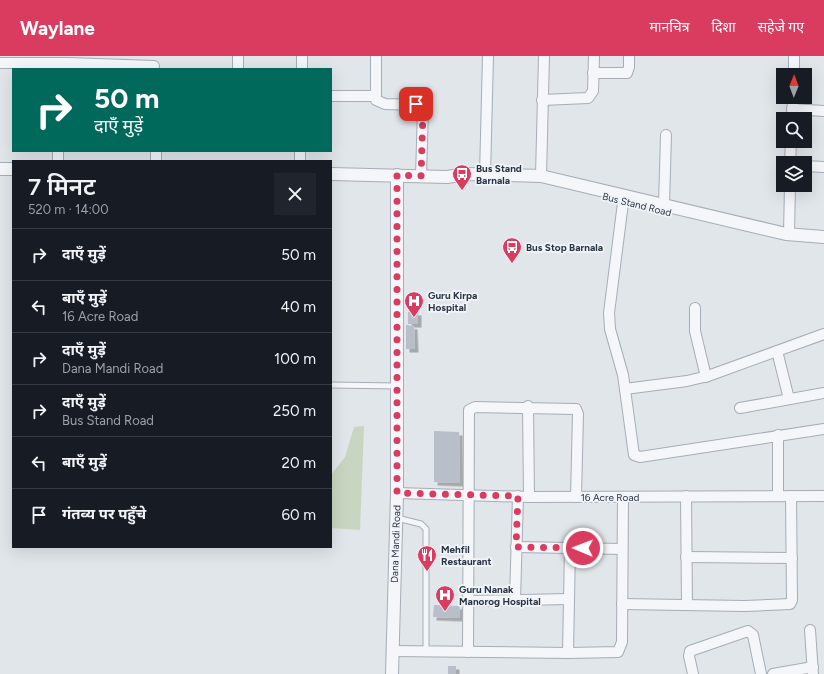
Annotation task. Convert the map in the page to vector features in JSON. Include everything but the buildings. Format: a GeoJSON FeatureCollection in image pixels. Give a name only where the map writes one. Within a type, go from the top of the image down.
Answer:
{"type":"FeatureCollection","features":[{"type":"Feature","properties":{"kind":"street"},"geometry":{"type":"LineString","coordinates":[[238,56],[238,68]]}},
{"type":"Feature","properties":{"kind":"street"},"geometry":{"type":"LineString","coordinates":[[302,56],[302,68]]}},
{"type":"Feature","properties":{"kind":"street"},"geometry":{"type":"LineString","coordinates":[[376,56],[375,96],[380,103],[416,104],[420,105],[423,109],[421,176]]}},
{"type":"Feature","properties":{"kind":"street"},"geometry":{"type":"LineString","coordinates":[[485,175],[488,56]]}},
{"type":"Feature","properties":{"kind":"street"},"geometry":{"type":"LineString","coordinates":[[541,176],[544,56]]}},
{"type":"Feature","properties":{"kind":"street"},"geometry":{"type":"LineString","coordinates":[[542,100],[588,98],[593,91],[594,56]]}},
{"type":"Feature","properties":{"kind":"street"},"geometry":{"type":"LineString","coordinates":[[593,74],[627,73],[629,56]]}},
{"type":"Feature","properties":{"kind":"street"},"geometry":{"type":"LineString","coordinates":[[794,56],[794,68]]}},
{"type":"Feature","properties":{"kind":"street"},"geometry":{"type":"LineString","coordinates":[[4,61],[63,63],[124,60],[154,64]]}},
{"type":"Feature","properties":{"kind":"street"},"geometry":{"type":"LineString","coordinates":[[332,96],[375,96]]}},
{"type":"Feature","properties":{"kind":"street"},"geometry":{"type":"LineString","coordinates":[[812,112],[824,111]]}},
{"type":"Feature","properties":{"kind":"street"},"geometry":{"type":"LineString","coordinates":[[664,204],[666,135]]}},
{"type":"Feature","properties":{"kind":"street"},"geometry":{"type":"LineString","coordinates":[[812,166],[824,167]]}},
{"type":"Feature","properties":{"kind":"street"},"geometry":{"type":"LineString","coordinates":[[0,169],[12,169]]}},
{"type":"Feature","properties":{"kind":"street","name":"Bus Stand Road"},"geometry":{"type":"LineString","coordinates":[[332,174],[447,177],[485,175],[541,176],[781,240],[824,245]]}},
{"type":"Feature","properties":{"kind":"street","name":"Dana Mandi Road"},"geometry":{"type":"LineString","coordinates":[[392,674],[397,518],[397,175]]}},
{"type":"Feature","properties":{"kind":"street","name":"Bus Stand Road"},"geometry":{"type":"LineString","coordinates":[[447,177],[469,181],[552,185],[664,204],[789,234],[824,237]]}},
{"type":"Feature","properties":{"kind":"street"},"geometry":{"type":"LineString","coordinates":[[789,234],[790,192]]}},
{"type":"Feature","properties":{"kind":"street"},"geometry":{"type":"LineString","coordinates":[[624,198],[609,313],[610,329],[623,375],[633,452],[637,456],[824,429]]}},
{"type":"Feature","properties":{"kind":"street"},"geometry":{"type":"LineString","coordinates":[[695,308],[694,331],[706,377]]}},
{"type":"Feature","properties":{"kind":"street"},"geometry":{"type":"LineString","coordinates":[[625,389],[706,377],[824,334]]}},
{"type":"Feature","properties":{"kind":"street"},"geometry":{"type":"LineString","coordinates":[[777,351],[789,399]]}},
{"type":"Feature","properties":{"kind":"street"},"geometry":{"type":"LineString","coordinates":[[740,408],[824,393]]}},
{"type":"Feature","properties":{"kind":"street"},"geometry":{"type":"LineString","coordinates":[[528,406],[529,497]]}},
{"type":"Feature","properties":{"kind":"street"},"geometry":{"type":"LineString","coordinates":[[468,652],[469,410],[475,407],[528,406],[573,407],[578,411],[576,497]]}},
{"type":"Feature","properties":{"kind":"street"},"geometry":{"type":"LineString","coordinates":[[778,435],[778,496]]}},
{"type":"Feature","properties":{"kind":"street","name":"16 Acre Road"},"geometry":{"type":"LineString","coordinates":[[397,493],[529,497],[824,496]]}},
{"type":"Feature","properties":{"kind":"street"},"geometry":{"type":"LineString","coordinates":[[515,600],[518,496]]}},
{"type":"Feature","properties":{"kind":"street"},"geometry":{"type":"LineString","coordinates":[[686,496],[687,603]]}},
{"type":"Feature","properties":{"kind":"street"},"geometry":{"type":"LineString","coordinates":[[622,604],[687,603],[745,606],[790,604],[792,600],[791,496]]}},
{"type":"Feature","properties":{"kind":"street"},"geometry":{"type":"LineString","coordinates":[[392,651],[568,654],[618,652],[621,648],[622,642],[623,497]]}},
{"type":"Feature","properties":{"kind":"street"},"geometry":{"type":"LineString","coordinates":[[516,547],[622,549]]}},
{"type":"Feature","properties":{"kind":"street"},"geometry":{"type":"LineString","coordinates":[[568,654],[570,548]]}},
{"type":"Feature","properties":{"kind":"street"},"geometry":{"type":"LineString","coordinates":[[686,557],[792,558]]}},
{"type":"Feature","properties":{"kind":"street"},"geometry":{"type":"LineString","coordinates":[[468,601],[569,599]]}},
{"type":"Feature","properties":{"kind":"street"},"geometry":{"type":"LineString","coordinates":[[773,674],[813,670],[810,630]]}},
{"type":"Feature","properties":{"kind":"street"},"geometry":{"type":"LineString","coordinates":[[693,674],[689,656],[690,651],[748,631],[753,635],[761,674]]}},
{"type":"Feature","properties":{"kind":"lane"},"geometry":{"type":"LineString","coordinates":[[332,385],[397,386]]}},
{"type":"Feature","properties":{"kind":"lane"},"geometry":{"type":"LineString","coordinates":[[397,518],[421,524],[426,529],[426,652]]}},
{"type":"Feature","properties":{"kind":"green space"},"geometry":{"type":"Polygon","coordinates":[[[364,426],[360,530],[332,528],[332,474],[345,457],[354,427],[364,426]]]}},
{"type":"Feature","properties":{"kind":"place","name":"Bus Stand Barnala"},"geometry":{"type":"Point","coordinates":[462,191]}},
{"type":"Feature","properties":{"kind":"place","name":"Bus Stop Barnala"},"geometry":{"type":"Point","coordinates":[512,264]}},
{"type":"Feature","properties":{"kind":"place","name":"Guru Kirpa Hospital"},"geometry":{"type":"Point","coordinates":[414,318]}},
{"type":"Feature","properties":{"kind":"place","name":"Mehfil Restaurant"},"geometry":{"type":"Point","coordinates":[427,572]}},
{"type":"Feature","properties":{"kind":"place","name":"Guru Nanak Manorog Hospital"},"geometry":{"type":"Point","coordinates":[445,612]}},
{"type":"Feature","properties":{"kind":"route"},"geometry":{"type":"LineString","coordinates":[[416,104],[420,105],[423,109],[421,176],[397,175],[397,493],[518,496],[516,547],[583,548]]}}]}
